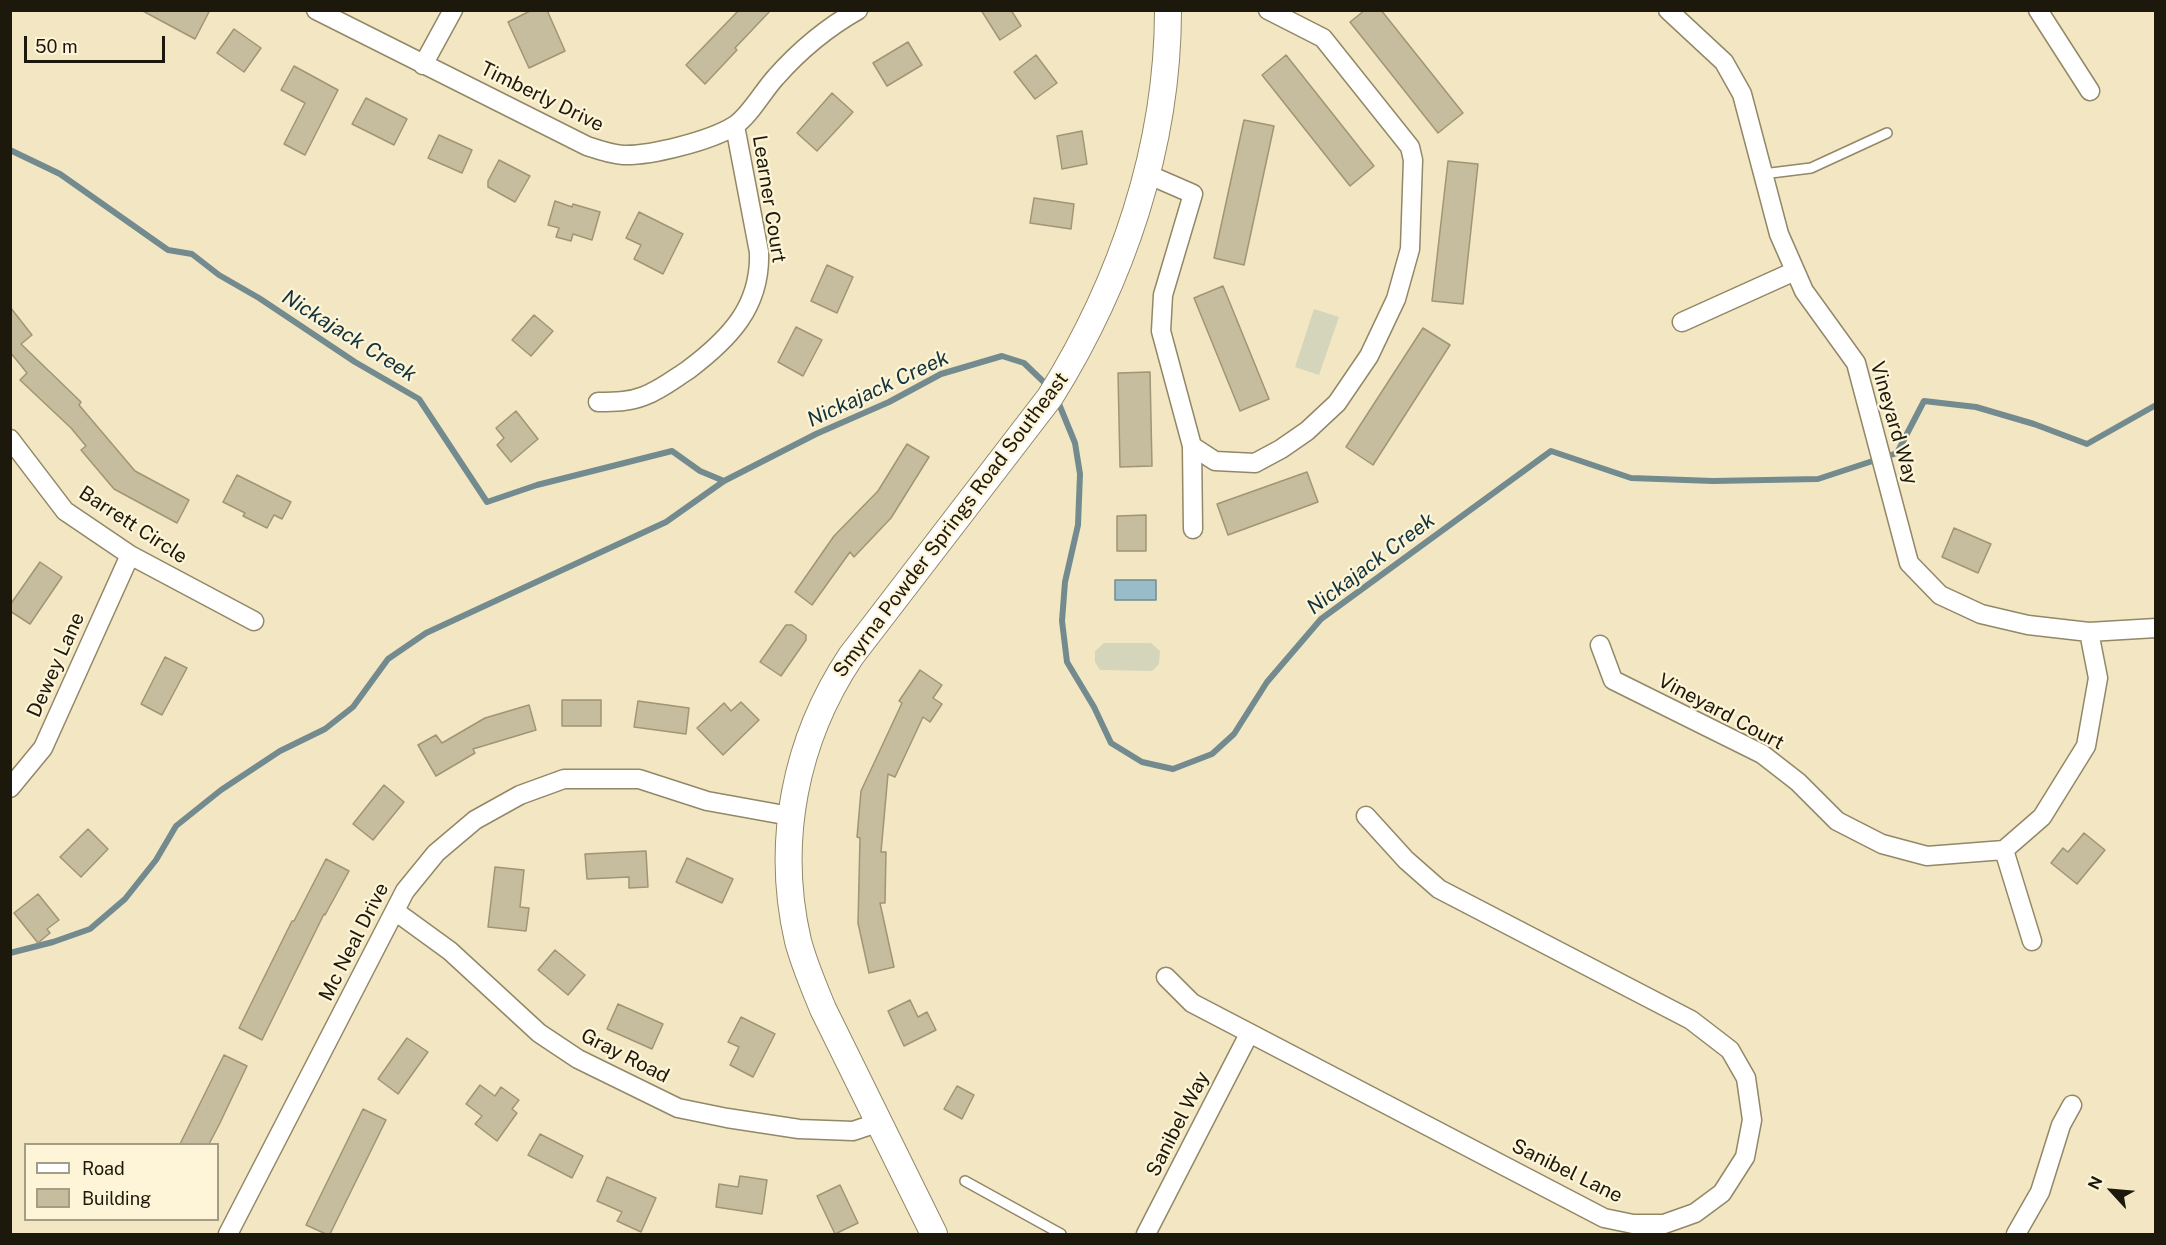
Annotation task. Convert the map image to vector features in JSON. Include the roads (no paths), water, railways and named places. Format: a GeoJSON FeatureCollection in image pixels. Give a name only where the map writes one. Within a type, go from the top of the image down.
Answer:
{"type":"FeatureCollection","features":[{"type":"Feature","properties":{"kind":"street","name":"Timberly Drive"},"geometry":{"type":"LineString","coordinates":[[316,10],[587,146],[607,153],[624,155],[647,153],[706,137],[735,126],[776,77],[803,50],[840,20],[858,10]]}},
{"type":"Feature","properties":{"kind":"street"},"geometry":{"type":"LineString","coordinates":[[423,65],[453,10]]}},
{"type":"Feature","properties":{"kind":"street","name":"Smyrna Powder Springs Road Southeast"},"geometry":{"type":"LineString","coordinates":[[934,1234],[823,1009],[808,973],[798,941],[792,906],[789,864],[790,816],[799,771],[809,738],[833,683],[863,640],[1050,396],[1074,359],[1103,298],[1128,234],[1147,174],[1165,75],[1168,10]]}},
{"type":"Feature","properties":{"kind":"street"},"geometry":{"type":"LineString","coordinates":[[1191,446],[1215,461],[1255,463],[1307,431],[1337,403],[1369,356],[1396,298],[1410,249],[1413,160],[1410,147],[1323,38],[1268,10]]}},
{"type":"Feature","properties":{"kind":"street","name":"Vineyard Way"},"geometry":{"type":"LineString","coordinates":[[1668,10],[1724,62],[1742,94],[1779,234],[1804,291],[1856,363],[1909,563],[1940,595],[1981,614],[2028,625],[2089,632],[2156,628]]}},
{"type":"Feature","properties":{"kind":"street"},"geometry":{"type":"LineString","coordinates":[[2038,10],[2090,91]]}},
{"type":"Feature","properties":{"kind":"street","name":"Learner Court"},"geometry":{"type":"LineString","coordinates":[[598,402],[622,402],[644,396],[667,384],[709,354],[729,335],[752,299],[760,269],[759,252],[735,126]]}},
{"type":"Feature","properties":{"kind":"street"},"geometry":{"type":"LineString","coordinates":[[1147,174],[1193,194],[1164,295],[1161,331],[1191,446],[1193,529]]}},
{"type":"Feature","properties":{"kind":"street"},"geometry":{"type":"LineString","coordinates":[[1682,322],[1795,271]]}},
{"type":"Feature","properties":{"kind":"street","name":"Barrett Circle"},"geometry":{"type":"LineString","coordinates":[[10,439],[65,512],[130,555],[254,621]]}},
{"type":"Feature","properties":{"kind":"street","name":"Dewey Lane"},"geometry":{"type":"LineString","coordinates":[[10,788],[43,748],[130,555]]}},
{"type":"Feature","properties":{"kind":"street"},"geometry":{"type":"LineString","coordinates":[[2032,941],[2004,850],[2042,817],[2086,746],[2098,678],[2089,632]]}},
{"type":"Feature","properties":{"kind":"street","name":"Vineyard Court"},"geometry":{"type":"LineString","coordinates":[[1600,645],[1613,681],[1762,754],[1798,782],[1837,821],[1882,844],[1927,856],[2004,850]]}},
{"type":"Feature","properties":{"kind":"street","name":"Mc Neal Drive"},"geometry":{"type":"LineString","coordinates":[[228,1234],[405,891],[436,854],[475,820],[520,795],[564,779],[639,779],[707,801],[790,816]]}},
{"type":"Feature","properties":{"kind":"street","name":"Sanibel Lane"},"geometry":{"type":"LineString","coordinates":[[1166,976],[1192,1003],[1604,1218],[1633,1224],[1664,1224],[1695,1213],[1722,1193],[1745,1157],[1752,1120],[1746,1078],[1730,1050],[1690,1020],[1439,889],[1406,860],[1366,816]]}},
{"type":"Feature","properties":{"kind":"street","name":"Gray Road"},"geometry":{"type":"LineString","coordinates":[[396,911],[450,951],[538,1033],[578,1059],[678,1108],[799,1129],[853,1131],[880,1122]]}},
{"type":"Feature","properties":{"kind":"street","name":"Sanibel Way"},"geometry":{"type":"LineString","coordinates":[[1146,1234],[1249,1034]]}},
{"type":"Feature","properties":{"kind":"street"},"geometry":{"type":"LineString","coordinates":[[2016,1234],[2040,1192],[2061,1125],[2072,1105]]}},
{"type":"Feature","properties":{"kind":"lane"},"geometry":{"type":"LineString","coordinates":[[1763,174],[1811,168],[1887,133]]}},
{"type":"Feature","properties":{"kind":"lane"},"geometry":{"type":"LineString","coordinates":[[965,1181],[1049,1232],[1062,1234]]}},
{"type":"Feature","properties":{"kind":"water"},"geometry":{"type":"Polygon","coordinates":[[[1115,580],[1156,580],[1156,600],[1115,600],[1115,580]]]}},
{"type":"Feature","properties":{"kind":"waterway","name":"Nickajack Creek"},"geometry":{"type":"LineString","coordinates":[[10,150],[60,174],[168,250],[192,254],[219,275],[259,298],[355,362],[419,399],[487,502],[537,485],[672,451],[700,471],[724,481]]}},
{"type":"Feature","properties":{"kind":"waterway"},"geometry":{"type":"LineString","coordinates":[[10,953],[53,942],[90,929],[125,899],[156,860],[176,826],[221,790],[280,751],[325,729],[353,707],[388,659],[426,633],[666,522],[724,481],[816,434],[889,402],[941,374],[1002,356],[1024,363],[1050,388]]}},
{"type":"Feature","properties":{"kind":"waterway","name":"Nickajack Creek"},"geometry":{"type":"LineString","coordinates":[[1057,399],[1075,443],[1080,474],[1078,525],[1065,582],[1062,621],[1067,662],[1094,707],[1111,743],[1142,762],[1173,769],[1212,754],[1234,734],[1267,682],[1321,619],[1551,451],[1631,478],[1713,481],[1818,479],[1897,453],[1924,401],[1976,407],[2034,424],[2087,444],[2156,405]]}}]}
